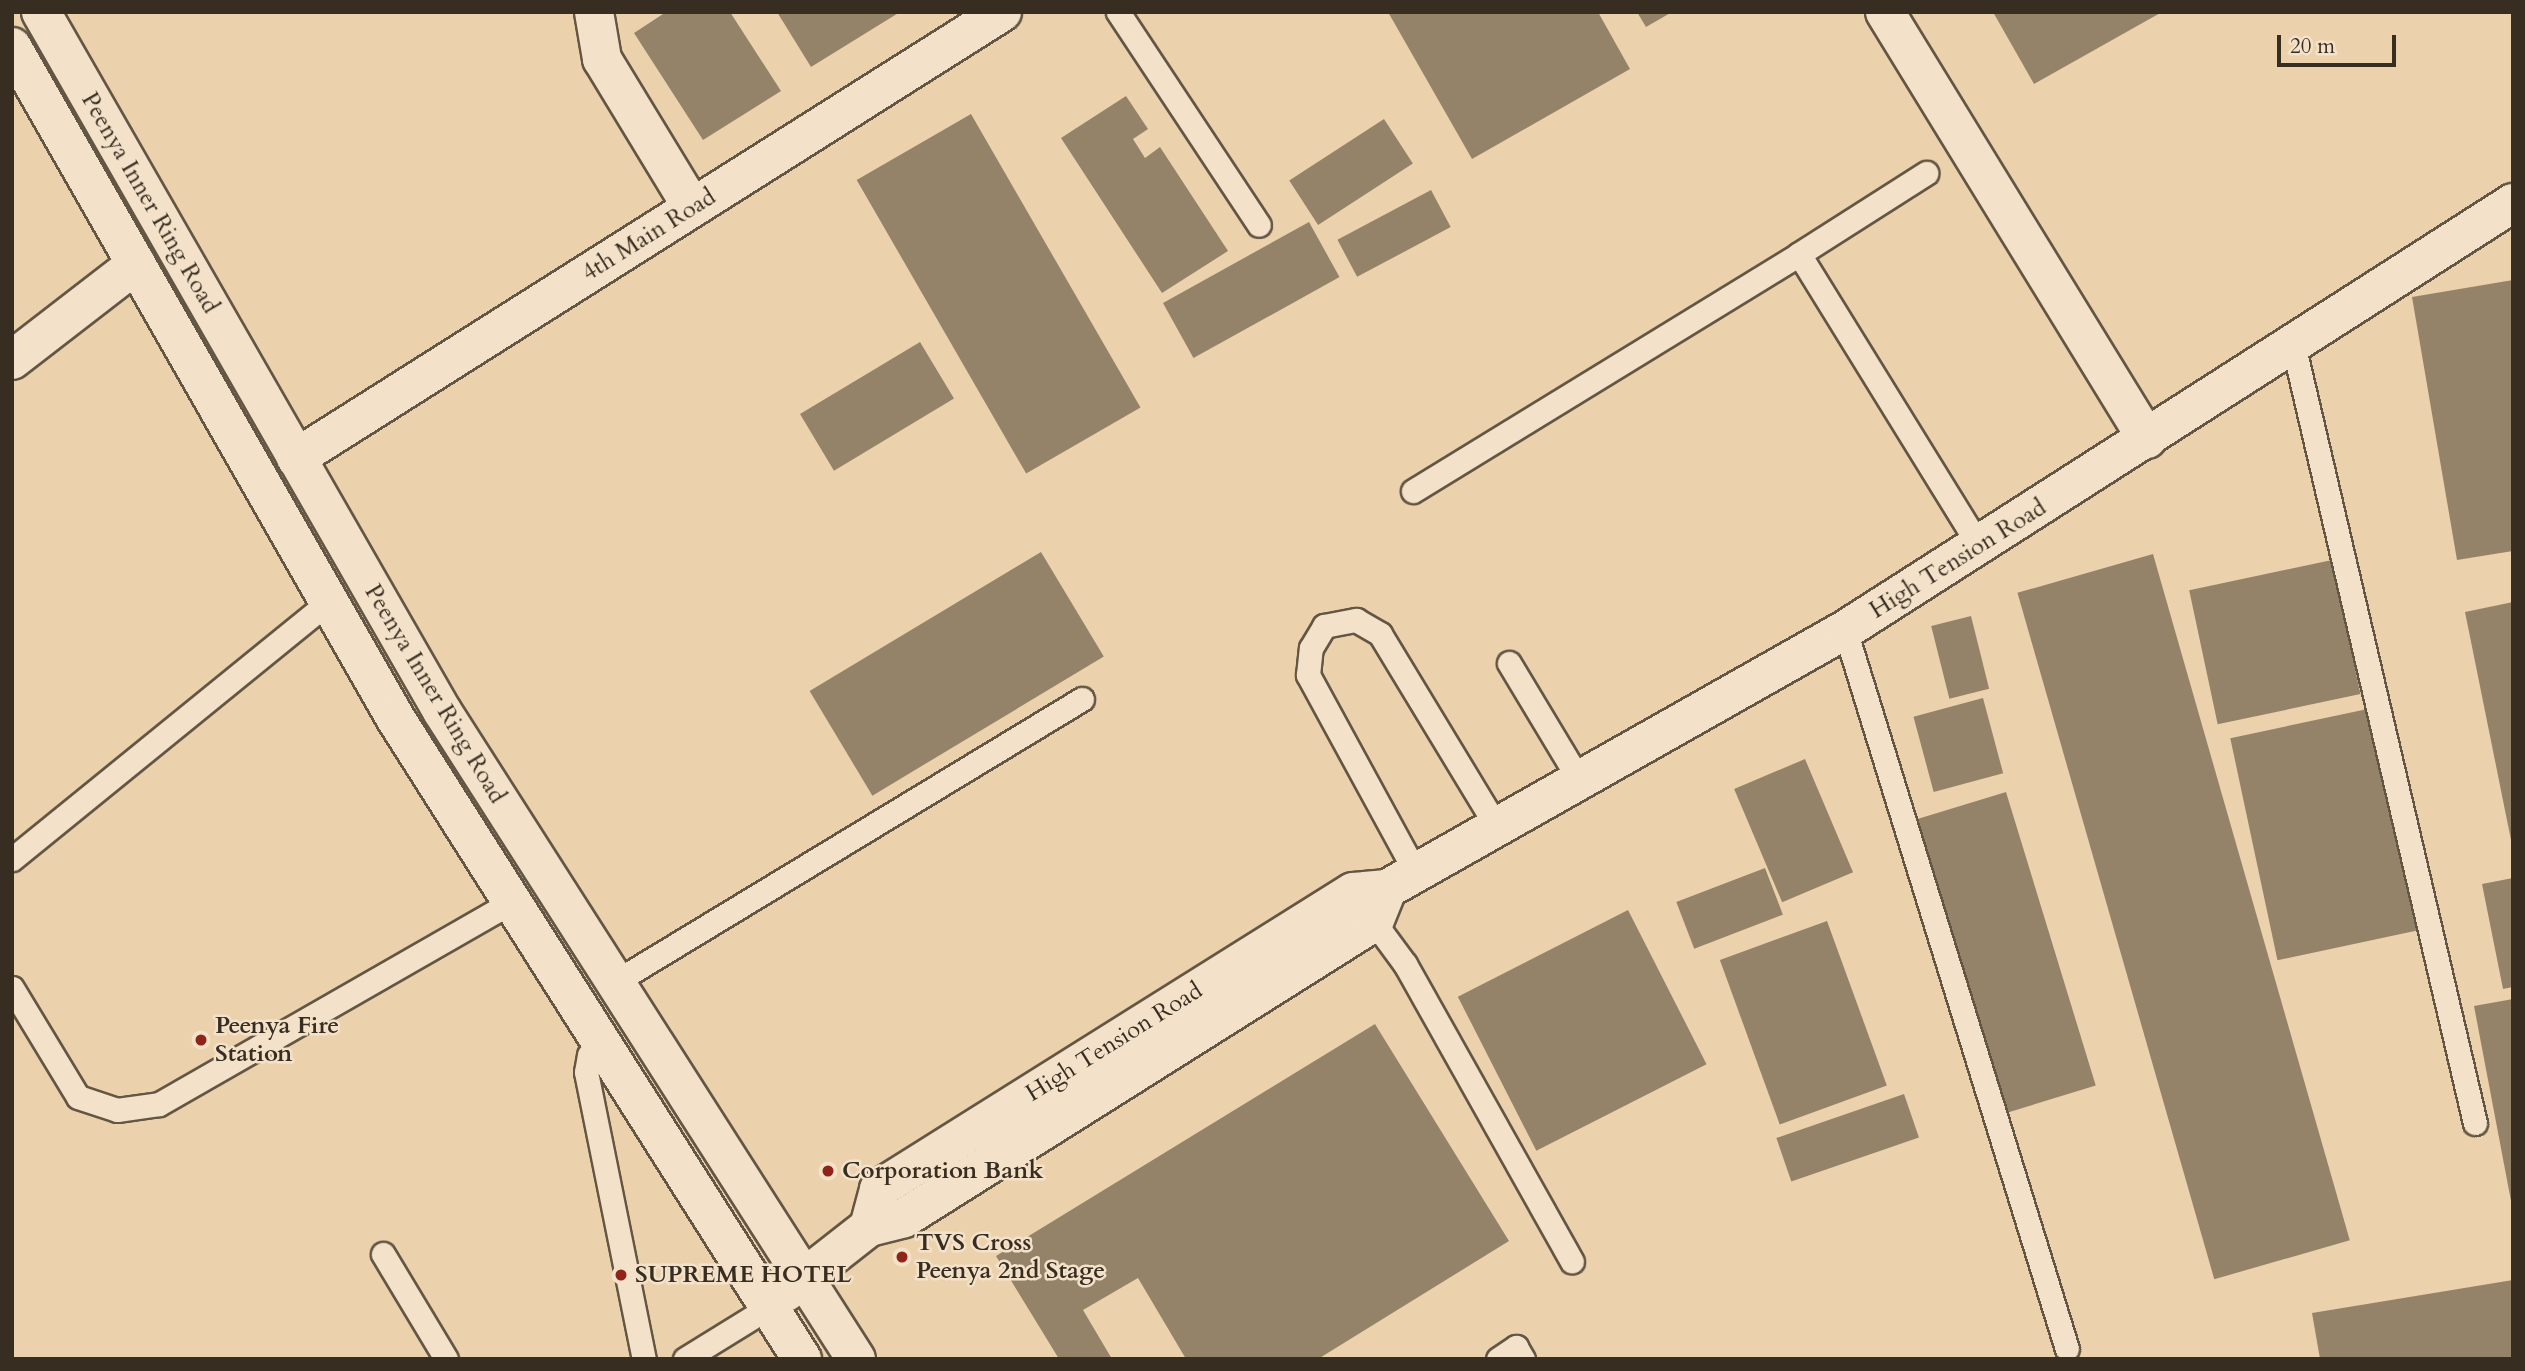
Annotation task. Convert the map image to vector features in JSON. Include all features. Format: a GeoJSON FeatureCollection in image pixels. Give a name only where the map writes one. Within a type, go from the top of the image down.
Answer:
{"type":"FeatureCollection","features":[{"type":"Feature","properties":{"kind":"main road","name":"Peenya Inner Ring Road"},"geometry":{"type":"LineString","coordinates":[[41,12],[442,711],[855,1358]]}},
{"type":"Feature","properties":{"kind":"main road"},"geometry":{"type":"LineString","coordinates":[[594,12],[602,59],[692,207]]}},
{"type":"Feature","properties":{"kind":"main road","name":"4th Main Road"},"geometry":{"type":"LineString","coordinates":[[296,458],[1002,12]]}},
{"type":"Feature","properties":{"kind":"main road"},"geometry":{"type":"LineString","coordinates":[[1885,12],[2147,439]]}},
{"type":"Feature","properties":{"kind":"main road","name":"Peenya Inner Ring Road"},"geometry":{"type":"LineString","coordinates":[[12,47],[329,601],[511,902],[766,1309],[802,1359]]}},
{"type":"Feature","properties":{"kind":"main road","name":"High Tension Road"},"geometry":{"type":"LineString","coordinates":[[766,1309],[804,1275],[869,1227],[879,1189],[1353,892],[1393,895],[1497,827],[1845,630],[2513,203]]}},
{"type":"Feature","properties":{"kind":"main road"},"geometry":{"type":"LineString","coordinates":[[12,360],[136,264]]}},
{"type":"Feature","properties":{"kind":"lane"},"geometry":{"type":"LineString","coordinates":[[1118,12],[1259,225]]}},
{"type":"Feature","properties":{"kind":"lane"},"geometry":{"type":"LineString","coordinates":[[1413,491],[1926,173]]}},
{"type":"Feature","properties":{"kind":"lane"},"geometry":{"type":"LineString","coordinates":[[1799,254],[1979,545]]}},
{"type":"Feature","properties":{"kind":"lane"},"geometry":{"type":"LineString","coordinates":[[2293,344],[2475,1123]]}},
{"type":"Feature","properties":{"kind":"lane"},"geometry":{"type":"LineString","coordinates":[[12,859],[329,601]]}},
{"type":"Feature","properties":{"kind":"lane"},"geometry":{"type":"LineString","coordinates":[[1497,827],[1380,634],[1356,620],[1324,626],[1311,648],[1308,675],[1393,895],[1405,964],[1572,1261]]}},
{"type":"Feature","properties":{"kind":"lane"},"geometry":{"type":"LineString","coordinates":[[1845,630],[2067,1349]]}},
{"type":"Feature","properties":{"kind":"lane"},"geometry":{"type":"LineString","coordinates":[[1509,663],[1580,781]]}},
{"type":"Feature","properties":{"kind":"lane"},"geometry":{"type":"LineString","coordinates":[[614,982],[1082,699]]}},
{"type":"Feature","properties":{"kind":"lane"},"geometry":{"type":"LineString","coordinates":[[12,988],[78,1097],[117,1110],[159,1104],[511,902]]}},
{"type":"Feature","properties":{"kind":"lane"},"geometry":{"type":"LineString","coordinates":[[602,1047],[589,1055],[586,1072],[644,1359]]}},
{"type":"Feature","properties":{"kind":"lane"},"geometry":{"type":"LineString","coordinates":[[383,1254],[446,1359]]}},
{"type":"Feature","properties":{"kind":"lane"},"geometry":{"type":"LineString","coordinates":[[685,1359],[766,1309]]}},
{"type":"Feature","properties":{"kind":"lane"},"geometry":{"type":"LineString","coordinates":[[1498,1359],[1516,1348],[1523,1359]]}},
{"type":"Feature","properties":{"kind":"building"},"geometry":{"type":"Polygon","coordinates":[[[666,12],[730,12],[781,91],[703,140],[634,33],[666,12]]]}},
{"type":"Feature","properties":{"kind":"building"},"geometry":{"type":"Polygon","coordinates":[[[777,12],[900,12],[811,67],[777,12]]]}},
{"type":"Feature","properties":{"kind":"building"},"geometry":{"type":"Polygon","coordinates":[[[1388,12],[1598,12],[1630,69],[1472,159],[1388,12]]]}},
{"type":"Feature","properties":{"kind":"building"},"geometry":{"type":"Polygon","coordinates":[[[1637,12],[1672,12],[1646,27],[1637,12]]]}},
{"type":"Feature","properties":{"kind":"building"},"geometry":{"type":"Polygon","coordinates":[[[1993,12],[2162,12],[2034,84],[1993,12]]]}},
{"type":"Feature","properties":{"kind":"building"},"geometry":{"type":"Polygon","coordinates":[[[1126,96],[1148,129],[1133,139],[1145,158],[1160,147],[1228,251],[1162,293],[1061,138],[1126,96]]]}},
{"type":"Feature","properties":{"kind":"building"},"geometry":{"type":"Polygon","coordinates":[[[971,114],[1140,408],[1026,474],[857,180],[971,114]]]}},
{"type":"Feature","properties":{"kind":"building"},"geometry":{"type":"Polygon","coordinates":[[[1384,119],[1413,163],[1318,225],[1289,181],[1384,119]]]}},
{"type":"Feature","properties":{"kind":"building"},"geometry":{"type":"Polygon","coordinates":[[[1431,190],[1451,227],[1357,277],[1337,240],[1431,190]]]}},
{"type":"Feature","properties":{"kind":"building"},"geometry":{"type":"Polygon","coordinates":[[[1309,222],[1340,277],[1193,358],[1163,303],[1309,222]]]}},
{"type":"Feature","properties":{"kind":"building"},"geometry":{"type":"Polygon","coordinates":[[[2513,280],[2513,551],[2457,560],[2412,297],[2513,280]]]}},
{"type":"Feature","properties":{"kind":"building"},"geometry":{"type":"Polygon","coordinates":[[[920,342],[954,399],[834,471],[800,414],[920,342]]]}},
{"type":"Feature","properties":{"kind":"building"},"geometry":{"type":"Polygon","coordinates":[[[1041,552],[1104,657],[872,796],[810,691],[1041,552]]]}},
{"type":"Feature","properties":{"kind":"building"},"geometry":{"type":"Polygon","coordinates":[[[2153,554],[2350,1240],[2214,1279],[2017,593],[2153,554]]]}},
{"type":"Feature","properties":{"kind":"building"},"geometry":{"type":"Polygon","coordinates":[[[2332,560],[2360,694],[2218,724],[2189,590],[2332,560]]]}},
{"type":"Feature","properties":{"kind":"building"},"geometry":{"type":"Polygon","coordinates":[[[2513,602],[2513,845],[2512,845],[2465,612],[2513,602]]]}},
{"type":"Feature","properties":{"kind":"building"},"geometry":{"type":"Polygon","coordinates":[[[1971,616],[1989,689],[1949,699],[1931,626],[1971,616]]]}},
{"type":"Feature","properties":{"kind":"building"},"geometry":{"type":"Polygon","coordinates":[[[1983,698],[2003,773],[1934,792],[1913,717],[1983,698]]]}},
{"type":"Feature","properties":{"kind":"building"},"geometry":{"type":"Polygon","coordinates":[[[2377,707],[2424,929],[2277,960],[2230,738],[2377,707]]]}},
{"type":"Feature","properties":{"kind":"building"},"geometry":{"type":"Polygon","coordinates":[[[1805,759],[1853,872],[1782,902],[1734,789],[1805,759]]]}},
{"type":"Feature","properties":{"kind":"building"},"geometry":{"type":"Polygon","coordinates":[[[2006,792],[2096,1086],[1998,1115],[1908,822],[2006,792]]]}},
{"type":"Feature","properties":{"kind":"building"},"geometry":{"type":"Polygon","coordinates":[[[1765,868],[1783,915],[1694,949],[1676,902],[1765,868]]]}},
{"type":"Feature","properties":{"kind":"building"},"geometry":{"type":"Polygon","coordinates":[[[2513,878],[2513,987],[2503,989],[2482,884],[2513,878]]]}},
{"type":"Feature","properties":{"kind":"building"},"geometry":{"type":"Polygon","coordinates":[[[1628,910],[1707,1064],[1536,1151],[1458,997],[1628,910]]]}},
{"type":"Feature","properties":{"kind":"building"},"geometry":{"type":"Polygon","coordinates":[[[1827,921],[1887,1085],[1780,1124],[1720,960],[1827,921]]]}},
{"type":"Feature","properties":{"kind":"building"},"geometry":{"type":"Polygon","coordinates":[[[2513,999],[2513,1200],[2511,1201],[2474,1006],[2513,999]]]}},
{"type":"Feature","properties":{"kind":"building"},"geometry":{"type":"Polygon","coordinates":[[[1375,1024],[1509,1241],[1318,1359],[1186,1359],[1138,1278],[1083,1310],[1112,1359],[1059,1359],[996,1256],[1375,1024]]]}},
{"type":"Feature","properties":{"kind":"building"},"geometry":{"type":"Polygon","coordinates":[[[1904,1094],[1919,1137],[1791,1181],[1776,1138],[1904,1094]]]}},
{"type":"Feature","properties":{"kind":"building"},"geometry":{"type":"Polygon","coordinates":[[[2513,1280],[2513,1359],[2320,1359],[2312,1313],[2513,1280]]]}},
{"type":"Feature","properties":{"kind":"place","name":"Peenya Fire Station"},"geometry":{"type":"Point","coordinates":[201,1040]}},
{"type":"Feature","properties":{"kind":"place","name":"Corporation Bank"},"geometry":{"type":"Point","coordinates":[828,1171]}},
{"type":"Feature","properties":{"kind":"place","name":"TVS Cross Peenya 2nd Stage"},"geometry":{"type":"Point","coordinates":[902,1257]}},
{"type":"Feature","properties":{"kind":"place","name":"SUPREME HOTEL"},"geometry":{"type":"Point","coordinates":[621,1275]}}]}
